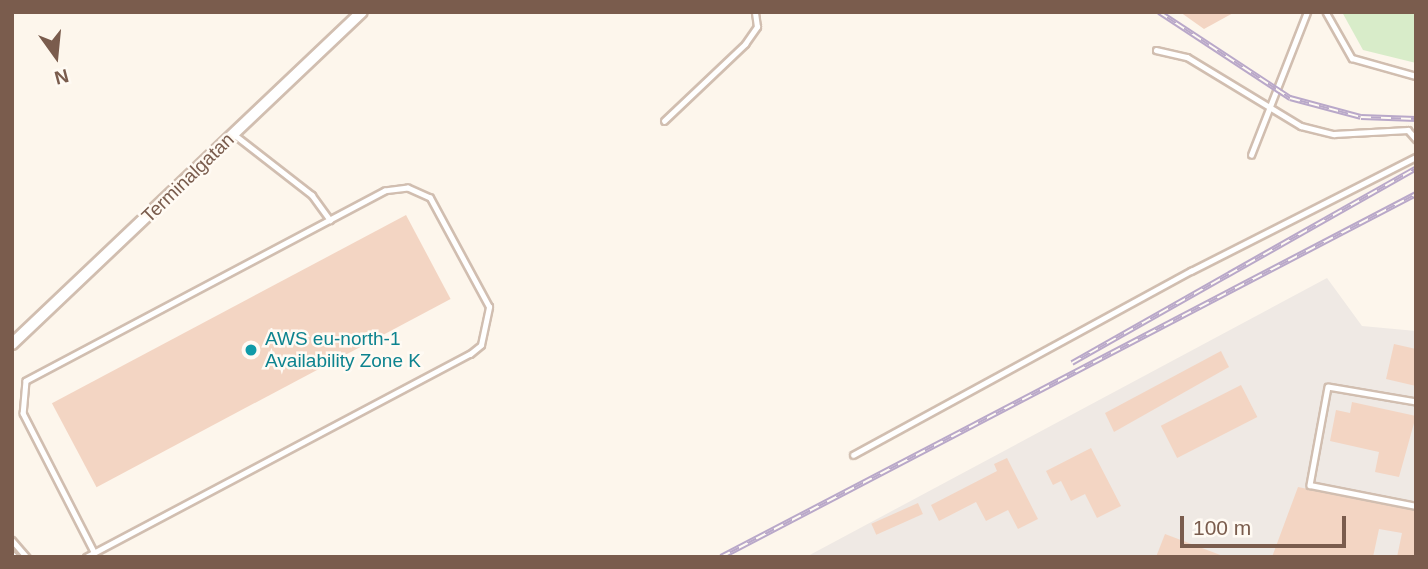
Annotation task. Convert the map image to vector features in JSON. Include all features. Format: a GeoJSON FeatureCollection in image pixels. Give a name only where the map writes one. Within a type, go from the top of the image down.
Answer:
{"type":"FeatureCollection","features":[{"type":"Feature","properties":{"kind":"street","name":"Terminalgatan"},"geometry":{"type":"LineString","coordinates":[[12,344],[362,12]]}},
{"type":"Feature","properties":{"kind":"lane"},"geometry":{"type":"LineString","coordinates":[[664,121],[745,44],[757,27],[755,12]]}},
{"type":"Feature","properties":{"kind":"lane"},"geometry":{"type":"LineString","coordinates":[[1251,155],[1307,12]]}},
{"type":"Feature","properties":{"kind":"lane"},"geometry":{"type":"LineString","coordinates":[[1326,12],[1352,58],[1416,76]]}},
{"type":"Feature","properties":{"kind":"lane"},"geometry":{"type":"LineString","coordinates":[[1156,50],[1205,67],[1270,111],[1334,134],[1408,130],[1416,139]]}},
{"type":"Feature","properties":{"kind":"lane"},"geometry":{"type":"LineString","coordinates":[[234,134],[312,195],[330,220]]}},
{"type":"Feature","properties":{"kind":"lane"},"geometry":{"type":"LineString","coordinates":[[853,455],[1416,157]]}},
{"type":"Feature","properties":{"kind":"lane"},"geometry":{"type":"LineString","coordinates":[[86,557],[481,345],[489,307],[430,198],[408,188],[385,191],[26,381],[23,413],[94,552]]}},
{"type":"Feature","properties":{"kind":"lane"},"geometry":{"type":"LineString","coordinates":[[1416,402],[1328,387],[1310,485],[1416,506]]}},
{"type":"Feature","properties":{"kind":"lane"},"geometry":{"type":"LineString","coordinates":[[12,540],[27,557]]}},
{"type":"Feature","properties":{"kind":"shaded area"},"geometry":{"type":"Polygon","coordinates":[[[1327,278],[1362,326],[1416,331],[1416,557],[806,557],[1327,278]]]}},
{"type":"Feature","properties":{"kind":"green space"},"geometry":{"type":"Polygon","coordinates":[[[1342,12],[1416,12],[1416,63],[1363,50],[1342,12]]]}},
{"type":"Feature","properties":{"kind":"building"},"geometry":{"type":"Polygon","coordinates":[[[1180,12],[1235,12],[1204,29],[1180,12]]]}},
{"type":"Feature","properties":{"kind":"building","name":"AWS eu-north-1 Availability Zone K"},"geometry":{"type":"Polygon","coordinates":[[[406,215],[451,299],[97,487],[52,403],[406,215]]]}},
{"type":"Feature","properties":{"kind":"building"},"geometry":{"type":"Polygon","coordinates":[[[1394,344],[1416,349],[1416,386],[1386,379],[1394,344]]]}},
{"type":"Feature","properties":{"kind":"building"},"geometry":{"type":"Polygon","coordinates":[[[1221,351],[1229,367],[1114,432],[1105,413],[1221,351]]]}},
{"type":"Feature","properties":{"kind":"building"},"geometry":{"type":"Polygon","coordinates":[[[1241,385],[1257,417],[1177,458],[1161,426],[1241,385]]]}},
{"type":"Feature","properties":{"kind":"building"},"geometry":{"type":"Polygon","coordinates":[[[1352,402],[1416,416],[1399,477],[1375,472],[1379,452],[1330,441],[1336,410],[1350,413],[1352,402]]]}},
{"type":"Feature","properties":{"kind":"building"},"geometry":{"type":"Polygon","coordinates":[[[1091,448],[1121,506],[1097,518],[1085,494],[1071,501],[1061,481],[1053,485],[1046,471],[1091,448]]]}},
{"type":"Feature","properties":{"kind":"building"},"geometry":{"type":"Polygon","coordinates":[[[1007,458],[1038,519],[1018,529],[1008,510],[986,521],[976,502],[939,521],[931,505],[997,471],[994,464],[1007,458]]]}},
{"type":"Feature","properties":{"kind":"building"},"geometry":{"type":"Polygon","coordinates":[[[1298,487],[1416,511],[1416,557],[1397,557],[1402,533],[1379,529],[1373,557],[1272,557],[1298,487]]]}},
{"type":"Feature","properties":{"kind":"building"},"geometry":{"type":"Polygon","coordinates":[[[918,503],[923,514],[876,535],[871,524],[918,503]]]}},
{"type":"Feature","properties":{"kind":"building"},"geometry":{"type":"Polygon","coordinates":[[[1165,534],[1223,556],[1223,557],[1156,557],[1165,534]]]}},
{"type":"Feature","properties":{"kind":"railway"},"geometry":{"type":"LineString","coordinates":[[1159,12],[1290,98],[1361,117],[1416,119]]}},
{"type":"Feature","properties":{"kind":"railway"},"geometry":{"type":"LineString","coordinates":[[1072,363],[1416,168]]}},
{"type":"Feature","properties":{"kind":"railway"},"geometry":{"type":"LineString","coordinates":[[721,557],[1416,194]]}},
{"type":"Feature","properties":{"kind":"place","name":"AWS eu-north-1 Availability Zone K"},"geometry":{"type":"Point","coordinates":[251,350]}}]}
